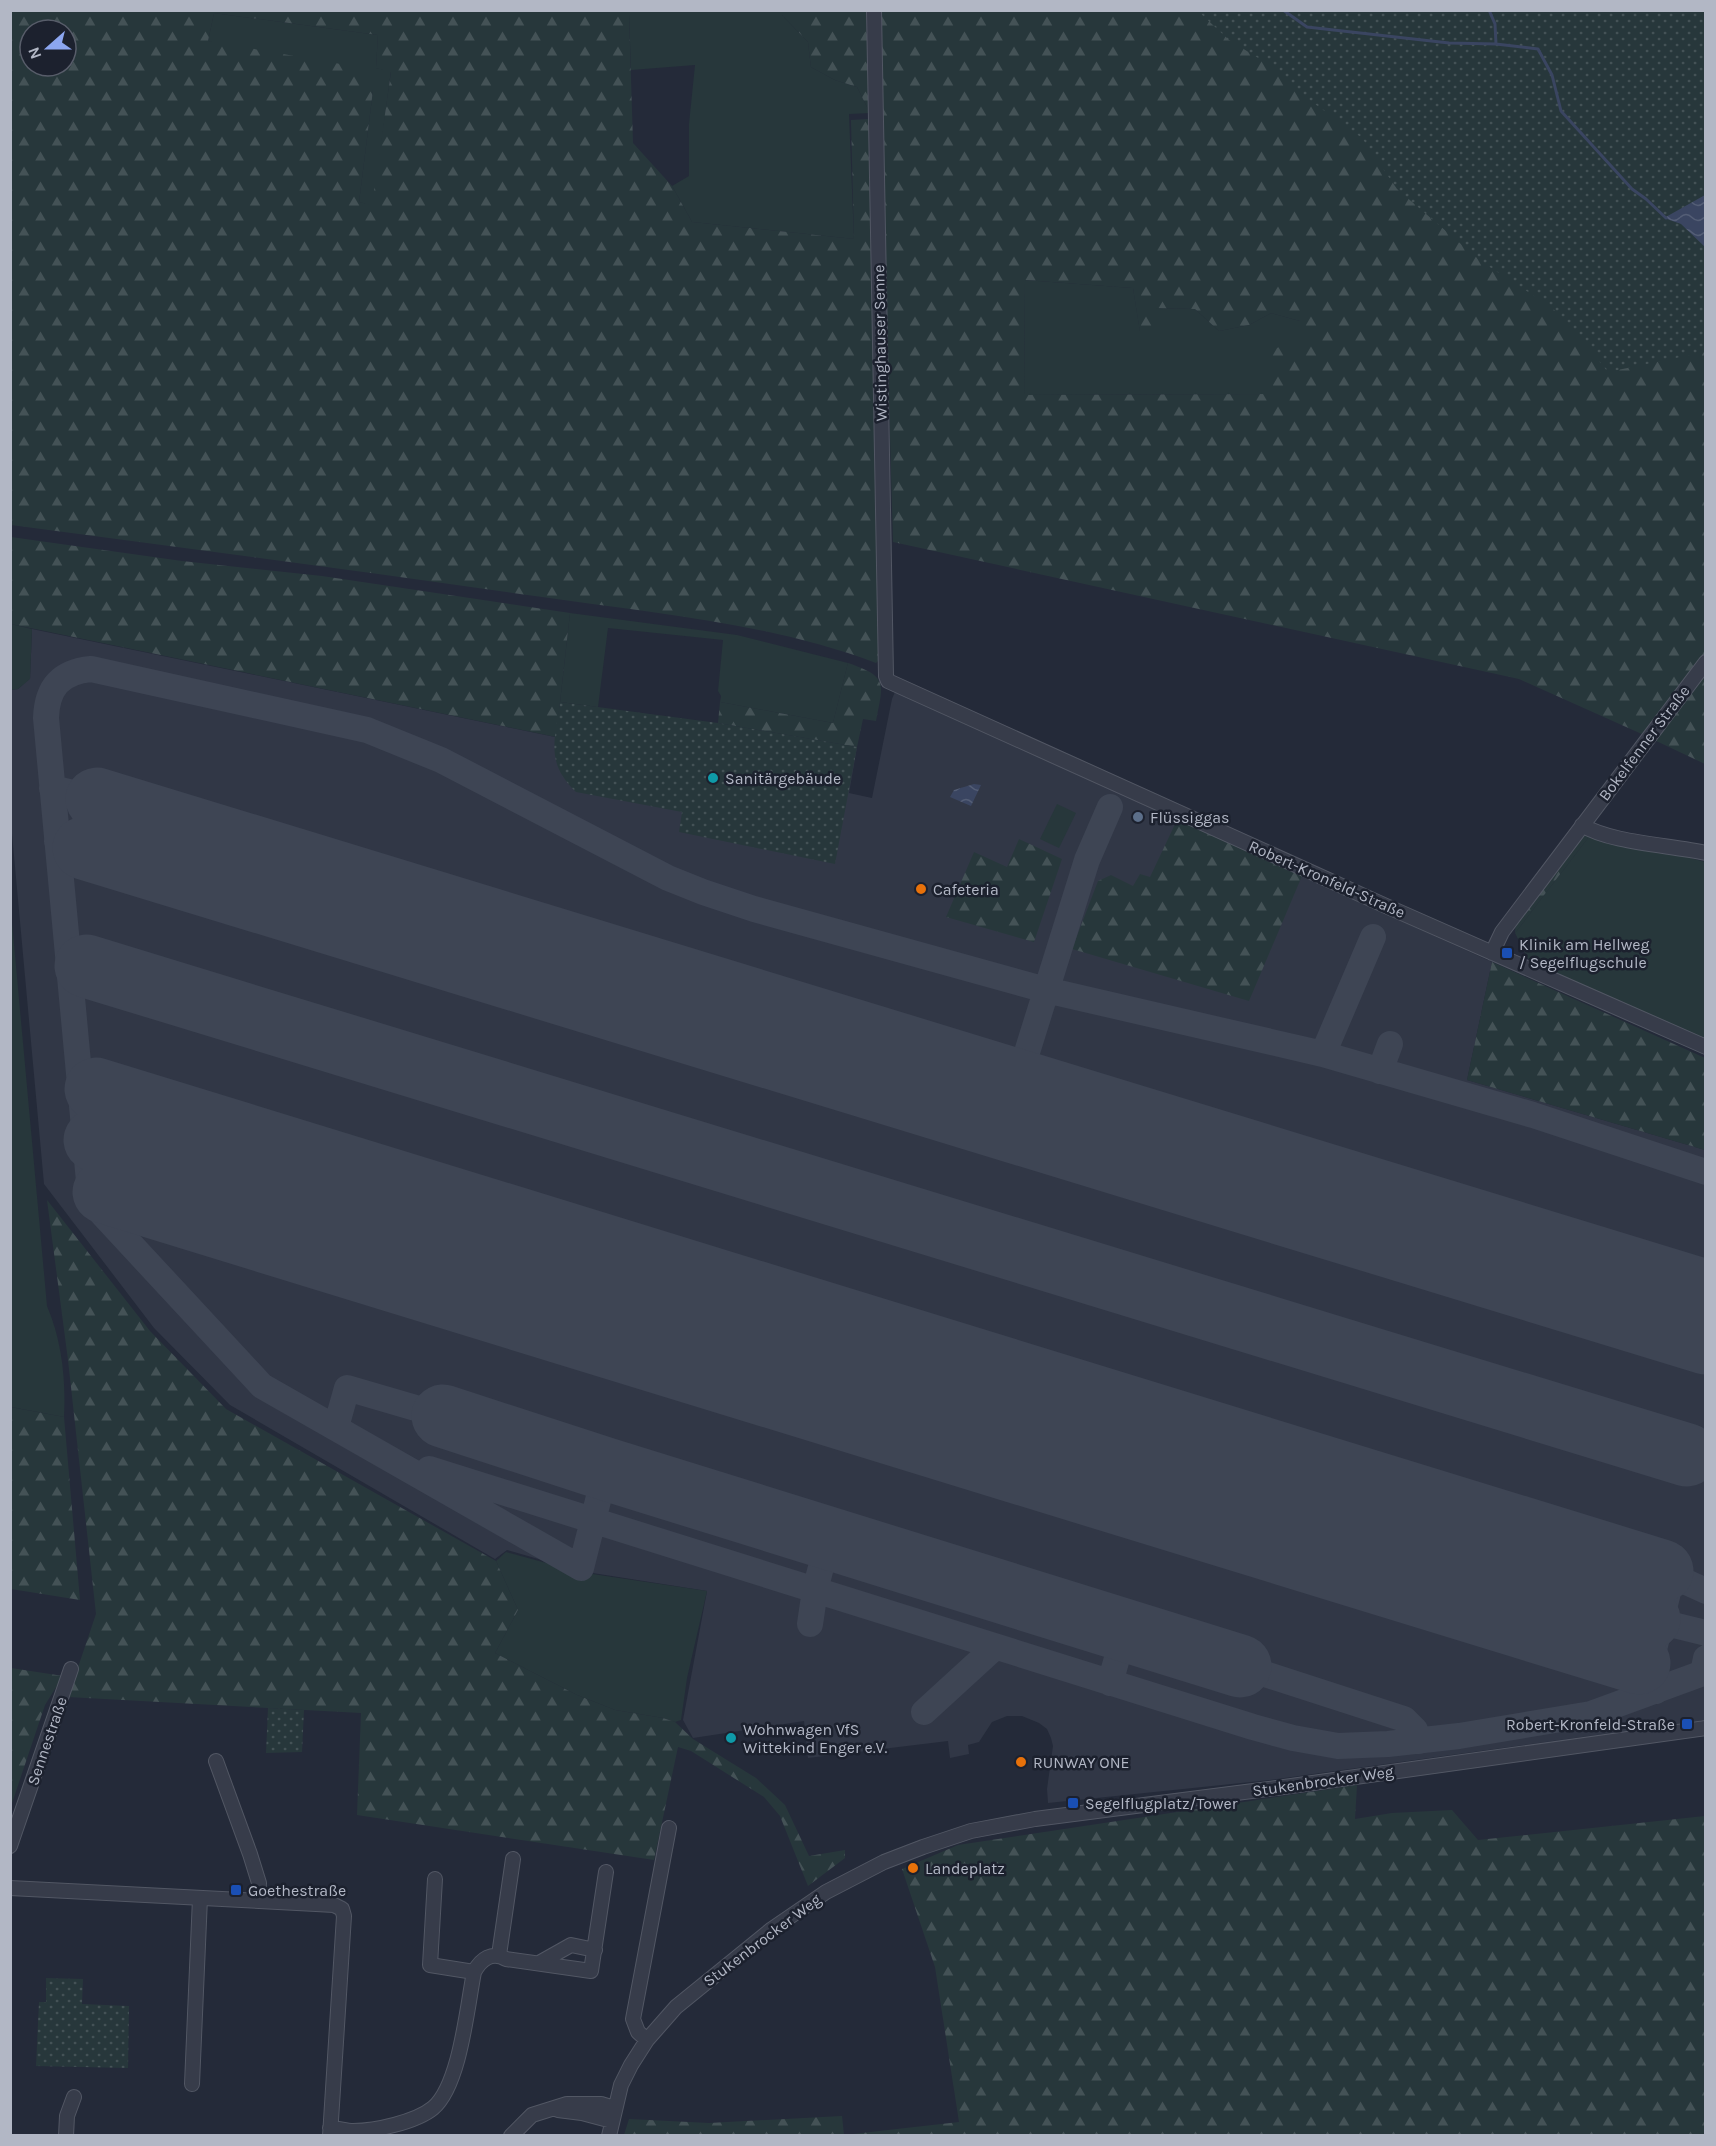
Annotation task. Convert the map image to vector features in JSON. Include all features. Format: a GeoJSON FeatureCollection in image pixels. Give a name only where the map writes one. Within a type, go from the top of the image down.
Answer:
{"type":"FeatureCollection","features":[{"type":"Feature","properties":{"kind":"street","name":"Wistinghauser Senne"},"geometry":{"type":"LineString","coordinates":[[874,10],[886,676]]}},
{"type":"Feature","properties":{"kind":"street","name":"Bokelfenner Straße"},"geometry":{"type":"LineString","coordinates":[[1492,953],[1502,932],[1706,662]]}},
{"type":"Feature","properties":{"kind":"street","name":"Robert-Kronfeld-Straße"},"geometry":{"type":"LineString","coordinates":[[886,676],[888,681],[900,687],[1706,1047]]}},
{"type":"Feature","properties":{"kind":"street"},"geometry":{"type":"LineString","coordinates":[[1582,825],[1592,830],[1624,838],[1706,853]]}},
{"type":"Feature","properties":{"kind":"street","name":"Sennestraße"},"geometry":{"type":"LineString","coordinates":[[10,1846],[71,1669]]}},
{"type":"Feature","properties":{"kind":"street","name":"Stukenbrocker Weg"},"geometry":{"type":"LineString","coordinates":[[609,2136],[621,2085],[647,2040],[683,2001],[772,1929],[826,1892],[884,1862],[950,1837],[1035,1819],[1706,1728]]}},
{"type":"Feature","properties":{"kind":"street"},"geometry":{"type":"LineString","coordinates":[[216,1761],[259,1883],[258,1901]]}},
{"type":"Feature","properties":{"kind":"street"},"geometry":{"type":"LineString","coordinates":[[647,2040],[638,2032],[633,2019],[669,1828]]}},
{"type":"Feature","properties":{"kind":"street"},"geometry":{"type":"LineString","coordinates":[[499,1955],[513,1859]]}},
{"type":"Feature","properties":{"kind":"street"},"geometry":{"type":"LineString","coordinates":[[10,1888],[334,1905],[342,1909],[344,1916],[330,2132],[343,2128],[350,2132],[382,2128],[416,2118],[432,2109],[445,2094],[453,2077],[474,1972],[479,1962],[488,1956],[499,1955],[506,1959],[591,1971],[606,1872]]}},
{"type":"Feature","properties":{"kind":"street"},"geometry":{"type":"LineString","coordinates":[[435,1879],[430,1965],[474,1972]]}},
{"type":"Feature","properties":{"kind":"street"},"geometry":{"type":"LineString","coordinates":[[192,2084],[200,1898]]}},
{"type":"Feature","properties":{"kind":"street"},"geometry":{"type":"LineString","coordinates":[[539,1964],[571,1945],[595,1950]]}},
{"type":"Feature","properties":{"kind":"street"},"geometry":{"type":"LineString","coordinates":[[66,2136],[67,2116],[74,2097]]}},
{"type":"Feature","properties":{"kind":"street"},"geometry":{"type":"LineString","coordinates":[[511,2136],[532,2115],[552,2110],[613,2114]]}},
{"type":"Feature","properties":{"kind":"shaded area"},"geometry":{"type":"Polygon","coordinates":[[[32,629],[555,737],[857,747],[849,793],[872,798],[895,692],[1492,962],[1467,1080],[1705,1150],[1705,1720],[1270,1780],[1048,1803],[1047,1789],[1053,1746],[1051,1738],[1047,1729],[1022,1716],[1007,1716],[992,1722],[979,1742],[968,1745],[969,1754],[950,1758],[948,1741],[808,1758],[804,1721],[693,1738],[683,1720],[707,1591],[580,1571],[507,1550],[495,1559],[230,1405],[154,1328],[44,1184],[11,823],[10,690],[18,689],[30,678],[32,629]]]}},
{"type":"Feature","properties":{"kind":"green space"},"geometry":{"type":"Polygon","coordinates":[[[11,11],[866,11],[870,113],[857,87],[835,80],[811,67],[808,42],[782,15],[629,15],[633,143],[672,186],[692,222],[854,239],[851,120],[869,119],[881,658],[876,663],[793,638],[708,620],[11,525],[11,11]],[[214,13],[208,41],[364,68],[373,90],[359,202],[372,205],[391,72],[376,68],[378,35],[214,13]]]}},
{"type":"Feature","properties":{"kind":"green space"},"geometry":{"type":"Polygon","coordinates":[[[878,11],[1705,11],[1705,655],[1644,735],[1519,679],[893,542],[878,11]],[[1025,280],[1024,395],[1274,394],[1269,350],[1300,341],[1300,321],[1271,313],[1249,325],[1219,331],[1195,309],[1156,308],[1154,327],[1140,332],[1133,288],[1025,280]]]}},
{"type":"Feature","properties":{"kind":"green space"},"geometry":{"type":"Polygon","coordinates":[[[1198,11],[1705,11],[1705,352],[1608,372],[1565,320],[1550,306],[1482,262],[1397,189],[1362,138],[1308,99],[1273,67],[1229,40],[1198,11]]]}},
{"type":"Feature","properties":{"kind":"green space"},"geometry":{"type":"Polygon","coordinates":[[[214,13],[378,35],[376,68],[391,71],[373,206],[359,202],[373,90],[208,41],[214,13]]]}},
{"type":"Feature","properties":{"kind":"green space"},"geometry":{"type":"Polygon","coordinates":[[[629,14],[782,15],[808,42],[811,67],[835,80],[857,87],[870,113],[849,114],[854,239],[692,222],[672,186],[689,176],[689,124],[695,65],[631,70],[629,14]]]}},
{"type":"Feature","properties":{"kind":"green space"},"geometry":{"type":"Polygon","coordinates":[[[1025,280],[1133,288],[1140,331],[1156,308],[1195,309],[1219,331],[1249,325],[1271,313],[1300,321],[1300,341],[1274,394],[1024,395],[1025,280]]]}},
{"type":"Feature","properties":{"kind":"green space"},"geometry":{"type":"Polygon","coordinates":[[[11,537],[182,561],[322,576],[570,613],[556,737],[11,624],[11,537]]]}},
{"type":"Feature","properties":{"kind":"green space"},"geometry":{"type":"Polygon","coordinates":[[[570,613],[737,635],[848,663],[833,723],[720,702],[721,696],[718,691],[723,640],[608,628],[598,707],[718,723],[560,702],[570,613]]]}},
{"type":"Feature","properties":{"kind":"green space"},"geometry":{"type":"Polygon","coordinates":[[[11,624],[32,629],[30,679],[18,689],[11,690],[11,624]]]}},
{"type":"Feature","properties":{"kind":"green space"},"geometry":{"type":"Polygon","coordinates":[[[848,663],[877,677],[881,690],[876,721],[863,719],[857,747],[718,723],[720,702],[833,723],[848,663]]]}},
{"type":"Feature","properties":{"kind":"green space"},"geometry":{"type":"Polygon","coordinates":[[[1705,669],[1705,764],[1652,739],[1705,669]]]}},
{"type":"Feature","properties":{"kind":"green space"},"geometry":{"type":"Polygon","coordinates":[[[560,702],[718,723],[857,747],[835,864],[679,832],[682,812],[576,792],[560,771],[554,750],[560,702]]]}},
{"type":"Feature","properties":{"kind":"green space"},"geometry":{"type":"Polygon","coordinates":[[[1057,804],[1076,813],[1059,848],[1040,839],[1057,804]]]}},
{"type":"Feature","properties":{"kind":"green space"},"geometry":{"type":"Polygon","coordinates":[[[1177,820],[1302,876],[1249,1001],[1072,949],[1098,881],[1111,875],[1133,886],[1140,874],[1150,877],[1177,820]]]}},
{"type":"Feature","properties":{"kind":"green space"},"geometry":{"type":"Polygon","coordinates":[[[1583,833],[1591,834],[1515,933],[1516,920],[1583,833]]]}},
{"type":"Feature","properties":{"kind":"green space"},"geometry":{"type":"Polygon","coordinates":[[[1591,834],[1645,845],[1705,862],[1705,1042],[1533,964],[1527,957],[1515,933],[1591,834]]]}},
{"type":"Feature","properties":{"kind":"green space"},"geometry":{"type":"Polygon","coordinates":[[[1019,839],[1062,859],[1034,942],[946,917],[974,852],[1007,867],[1019,839]]]}},
{"type":"Feature","properties":{"kind":"green space"},"geometry":{"type":"Polygon","coordinates":[[[11,911],[47,1306],[62,1361],[64,1417],[11,1407],[11,911]]]}},
{"type":"Feature","properties":{"kind":"green space"},"geometry":{"type":"Polygon","coordinates":[[[1492,962],[1705,1058],[1705,1150],[1467,1080],[1492,962]]]}},
{"type":"Feature","properties":{"kind":"green space"},"geometry":{"type":"Polygon","coordinates":[[[47,1200],[150,1331],[226,1409],[496,1561],[518,1610],[495,1653],[577,1695],[615,1710],[675,1722],[693,1739],[756,1778],[785,1805],[809,1856],[845,1850],[845,1858],[808,1886],[780,1816],[764,1797],[691,1751],[678,1747],[654,1860],[357,1815],[361,1713],[68,1697],[96,1614],[68,1360],[47,1200]]]}},
{"type":"Feature","properties":{"kind":"green space"},"geometry":{"type":"Polygon","coordinates":[[[10,1407],[64,1417],[80,1600],[11,1589],[10,1407]]]}},
{"type":"Feature","properties":{"kind":"green space"},"geometry":{"type":"Polygon","coordinates":[[[506,1552],[579,1572],[707,1591],[687,1678],[681,1720],[675,1722],[615,1710],[577,1695],[495,1653],[518,1610],[496,1561],[506,1552]]]}},
{"type":"Feature","properties":{"kind":"green space"},"geometry":{"type":"Polygon","coordinates":[[[11,1668],[63,1676],[45,1705],[11,1806],[11,1668]]]}},
{"type":"Feature","properties":{"kind":"green space"},"geometry":{"type":"Polygon","coordinates":[[[268,1708],[304,1710],[302,1752],[266,1753],[268,1708]]]}},
{"type":"Feature","properties":{"kind":"green space"},"geometry":{"type":"Polygon","coordinates":[[[1357,1785],[1355,1819],[1392,1813],[1452,1810],[1478,1840],[1705,1816],[1705,2135],[844,2135],[959,2122],[935,1967],[902,1869],[958,1845],[1357,1785]]]}},
{"type":"Feature","properties":{"kind":"green space"},"geometry":{"type":"Polygon","coordinates":[[[46,1978],[83,1979],[82,2004],[129,2006],[128,2068],[36,2066],[39,2002],[46,2002],[46,1978]]]}},
{"type":"Feature","properties":{"kind":"green space"},"geometry":{"type":"Polygon","coordinates":[[[842,2116],[844,2135],[624,2135],[629,2119],[709,2123],[842,2116]]]}},
{"type":"Feature","properties":{"kind":"water"},"geometry":{"type":"Polygon","coordinates":[[[1705,195],[1705,247],[1681,224],[1664,218],[1705,195]]]}},
{"type":"Feature","properties":{"kind":"water"},"geometry":{"type":"Polygon","coordinates":[[[974,784],[981,785],[971,806],[950,797],[954,790],[974,784]]]}},
{"type":"Feature","properties":{"kind":"waterway"},"geometry":{"type":"LineString","coordinates":[[1283,10],[1307,27],[1449,43],[1496,44],[1538,49],[1552,75],[1561,111],[1632,189],[1666,218]]}},
{"type":"Feature","properties":{"kind":"waterway"},"geometry":{"type":"LineString","coordinates":[[1489,10],[1495,24],[1496,44]]}},
{"type":"Feature","properties":{"kind":"taxiway"},"geometry":{"type":"LineString","coordinates":[[606,1469],[581,1568],[262,1386],[95,1206],[90,1192],[46,718],[49,698],[57,683],[63,678],[91,669],[367,730],[441,760],[668,878],[754,909],[1046,990],[1323,1054],[1533,1115],[1706,1172]]}},
{"type":"Feature","properties":{"kind":"taxiway"},"geometry":{"type":"LineString","coordinates":[[52,788],[97,799]]}},
{"type":"Feature","properties":{"kind":"taxiway"},"geometry":{"type":"LineString","coordinates":[[1018,1081],[1087,860],[1110,807]]}},
{"type":"Feature","properties":{"kind":"taxiway"},"geometry":{"type":"LineString","coordinates":[[57,841],[84,848]]}},
{"type":"Feature","properties":{"kind":"taxiway"},"geometry":{"type":"LineString","coordinates":[[428,953],[442,905]]}},
{"type":"Feature","properties":{"kind":"taxiway"},"geometry":{"type":"LineString","coordinates":[[1323,1054],[1373,937]]}},
{"type":"Feature","properties":{"kind":"taxiway"},"geometry":{"type":"LineString","coordinates":[[1380,1071],[1390,1044]]}},
{"type":"Feature","properties":{"kind":"taxiway"},"geometry":{"type":"LineString","coordinates":[[349,1267],[373,1174]]}},
{"type":"Feature","properties":{"kind":"taxiway"},"geometry":{"type":"LineString","coordinates":[[1361,1238],[1376,1190]]}},
{"type":"Feature","properties":{"kind":"taxiway"},"geometry":{"type":"LineString","coordinates":[[336,1427],[347,1388],[443,1416]]}},
{"type":"Feature","properties":{"kind":"taxiway"},"geometry":{"type":"LineString","coordinates":[[429,1469],[1253,1727],[1293,1738],[1338,1746],[1388,1744],[1459,1736],[1591,1714],[1703,1673],[1706,1658]]}},
{"type":"Feature","properties":{"kind":"taxiway"},"geometry":{"type":"LineString","coordinates":[[810,1624],[815,1590],[829,1537]]}},
{"type":"Feature","properties":{"kind":"taxiway"},"geometry":{"type":"LineString","coordinates":[[1662,1571],[1706,1591]]}},
{"type":"Feature","properties":{"kind":"taxiway"},"geometry":{"type":"LineString","coordinates":[[1656,1691],[1650,1666],[1672,1576]]}},
{"type":"Feature","properties":{"kind":"taxiway"},"geometry":{"type":"LineString","coordinates":[[1649,1619],[1706,1633]]}},
{"type":"Feature","properties":{"kind":"taxiway"},"geometry":{"type":"LineString","coordinates":[[1110,1683],[1125,1630]]}},
{"type":"Feature","properties":{"kind":"taxiway"},"geometry":{"type":"LineString","coordinates":[[924,1712],[995,1647]]}},
{"type":"Feature","properties":{"kind":"taxiway"},"geometry":{"type":"LineString","coordinates":[[1240,1666],[1404,1719],[1415,1730],[1419,1741]]}},
{"type":"Feature","properties":{"kind":"runway"},"geometry":{"type":"LineString","coordinates":[[97,799],[1706,1291]]}},
{"type":"Feature","properties":{"kind":"runway"},"geometry":{"type":"LineString","coordinates":[[84,848],[1706,1343]]}},
{"type":"Feature","properties":{"kind":"runway"},"geometry":{"type":"LineString","coordinates":[[86,966],[1687,1455]]}},
{"type":"Feature","properties":{"kind":"runway"},"geometry":{"type":"LineString","coordinates":[[96,1089],[1662,1571]]}},
{"type":"Feature","properties":{"kind":"runway"},"geometry":{"type":"LineString","coordinates":[[95,1140],[1649,1619]]}},
{"type":"Feature","properties":{"kind":"runway"},"geometry":{"type":"LineString","coordinates":[[104,1192],[1639,1663]]}},
{"type":"Feature","properties":{"kind":"runway"},"geometry":{"type":"LineString","coordinates":[[443,1416],[1240,1666]]}},
{"type":"Feature","properties":{"kind":"place","name":"Sanitärgebäude"},"geometry":{"type":"Point","coordinates":[713,778]}},
{"type":"Feature","properties":{"kind":"place","name":"Flüssiggas"},"geometry":{"type":"Point","coordinates":[1138,817]}},
{"type":"Feature","properties":{"kind":"place","name":"Cafeteria"},"geometry":{"type":"Point","coordinates":[921,889]}},
{"type":"Feature","properties":{"kind":"place","name":"Klinik am Hellweg / Segelflugschule"},"geometry":{"type":"Point","coordinates":[1507,953]}},
{"type":"Feature","properties":{"kind":"place","name":"Robert-Kronfeld-Straße"},"geometry":{"type":"Point","coordinates":[1687,1724]}},
{"type":"Feature","properties":{"kind":"place","name":"Wohnwagen VfS Wittekind Enger e.V."},"geometry":{"type":"Point","coordinates":[731,1738]}},
{"type":"Feature","properties":{"kind":"place","name":"RUNWAY ONE"},"geometry":{"type":"Point","coordinates":[1021,1762]}},
{"type":"Feature","properties":{"kind":"place","name":"Segelflugplatz/Tower"},"geometry":{"type":"Point","coordinates":[1073,1803]}},
{"type":"Feature","properties":{"kind":"place","name":"Landeplatz"},"geometry":{"type":"Point","coordinates":[913,1868]}},
{"type":"Feature","properties":{"kind":"place","name":"Goethestraße"},"geometry":{"type":"Point","coordinates":[236,1890]}}]}
